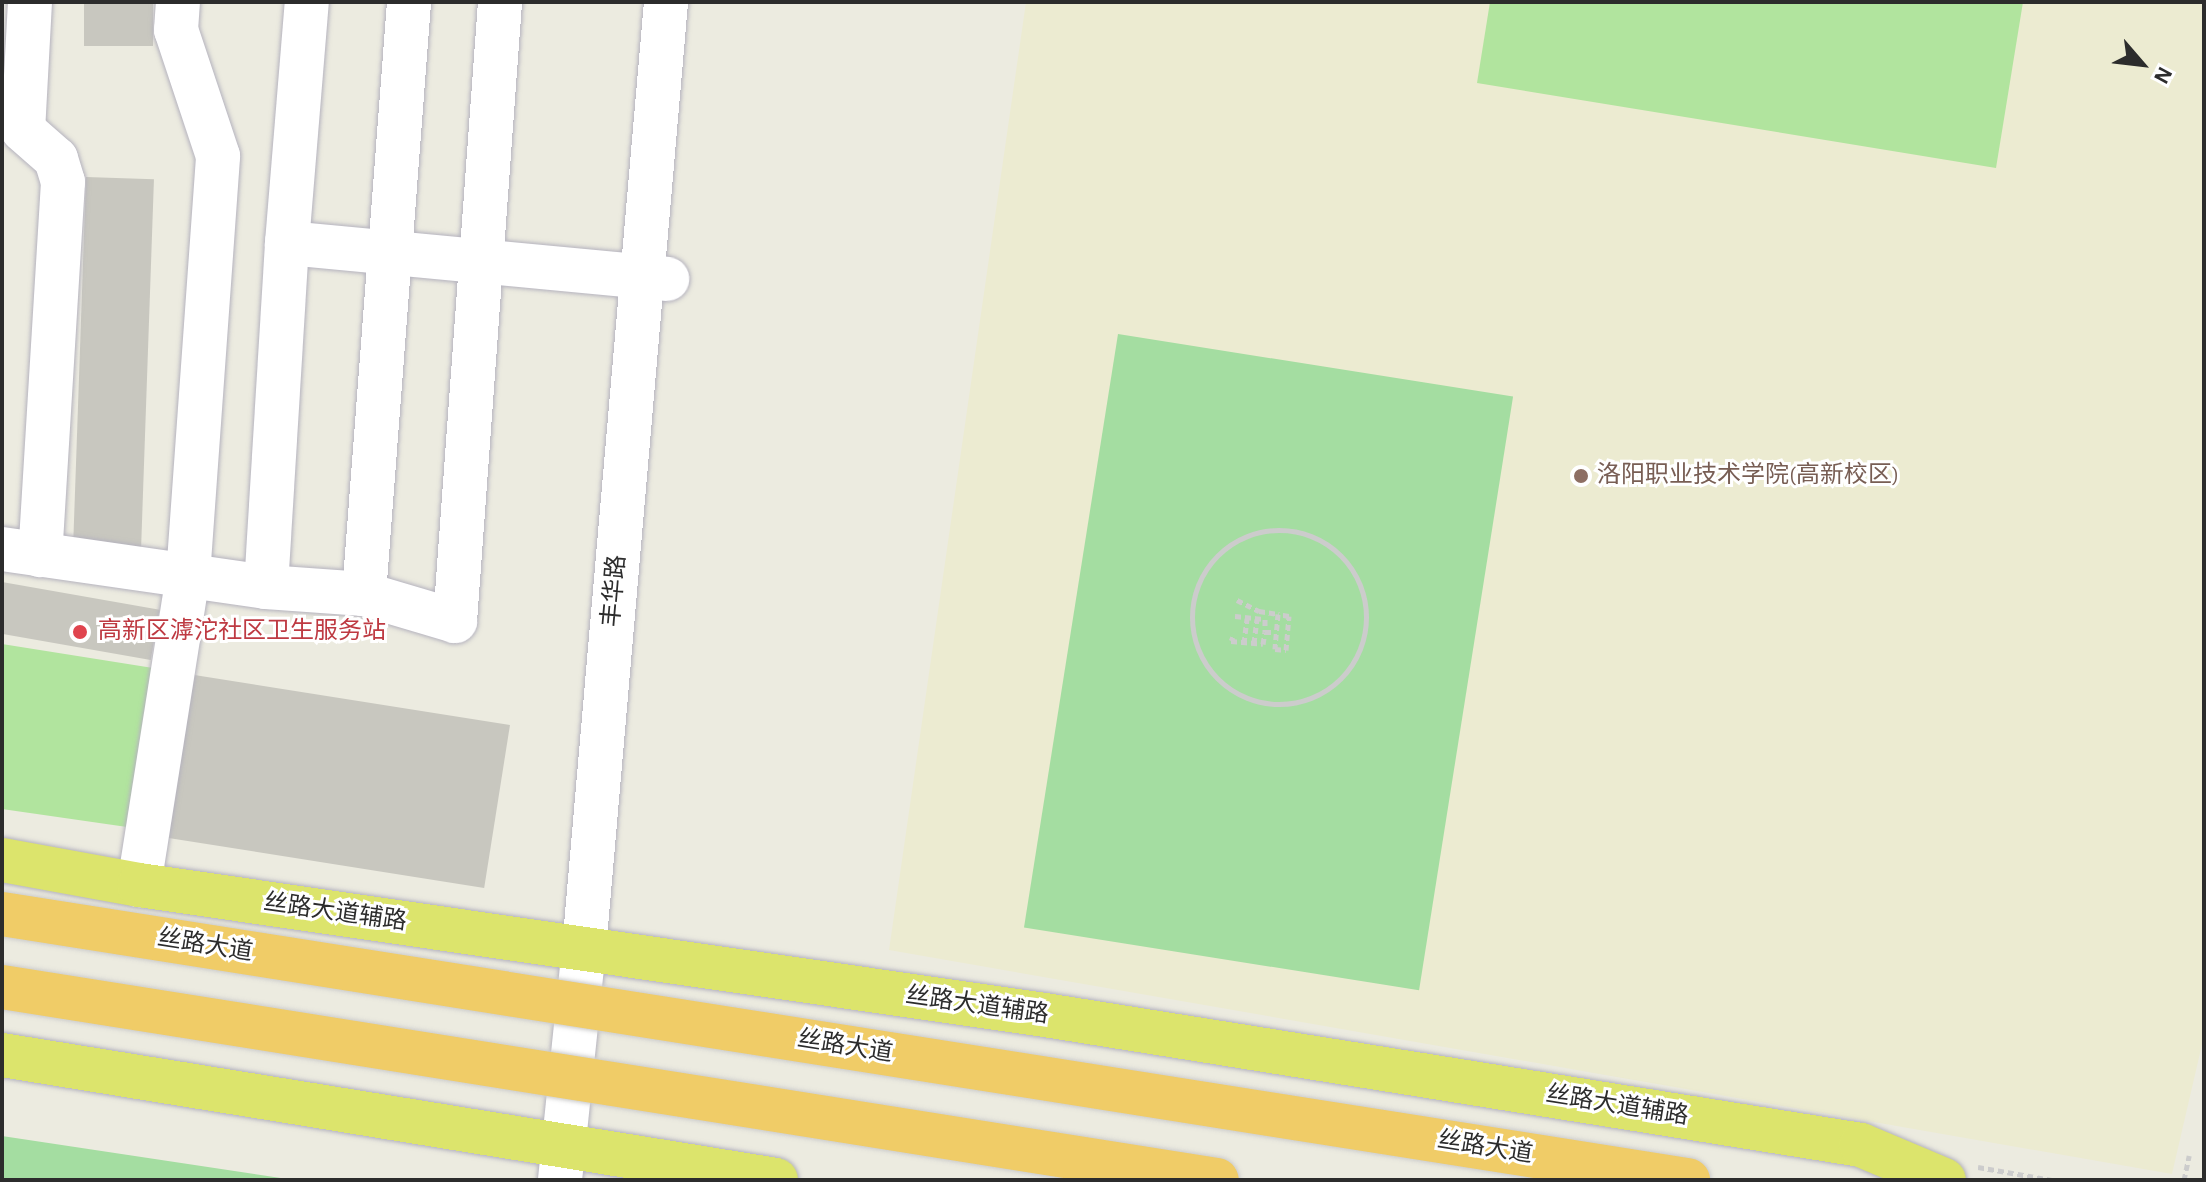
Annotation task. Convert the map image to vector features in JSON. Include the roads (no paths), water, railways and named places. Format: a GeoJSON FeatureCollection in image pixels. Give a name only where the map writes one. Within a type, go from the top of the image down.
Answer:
{"type":"FeatureCollection","features":[{"type":"Feature","properties":{"kind":"highway","name":"丝路大道"},"geometry":{"type":"LineString","coordinates":[[2,914],[1688,1180]]}},
{"type":"Feature","properties":{"kind":"highway"},"geometry":{"type":"LineString","coordinates":[[2,987],[1217,1180]]}},
{"type":"Feature","properties":{"kind":"main road","name":"丝路大道辅路"},"geometry":{"type":"LineString","coordinates":[[2,860],[139,885],[1060,1018],[1861,1145],[1944,1180]]}},
{"type":"Feature","properties":{"kind":"main road"},"geometry":{"type":"LineString","coordinates":[[2,1055],[576,1165],[776,1180]]}},
{"type":"Feature","properties":{"kind":"street"},"geometry":{"type":"LineString","coordinates":[[30,2],[23,130],[56,159],[63,182],[21,552],[266,587],[364,594],[455,621],[500,2]]}},
{"type":"Feature","properties":{"kind":"street"},"geometry":{"type":"LineString","coordinates":[[139,885],[188,576],[218,156],[176,30],[178,2]]}},
{"type":"Feature","properties":{"kind":"street"},"geometry":{"type":"LineString","coordinates":[[266,587],[287,243],[307,2]]}},
{"type":"Feature","properties":{"kind":"street"},"geometry":{"type":"LineString","coordinates":[[364,594],[387,252],[409,2]]}},
{"type":"Feature","properties":{"kind":"street","name":"丰华路"},"geometry":{"type":"LineString","coordinates":[[655,278],[666,2]]}},
{"type":"Feature","properties":{"kind":"street","name":"丰华路"},"geometry":{"type":"LineString","coordinates":[[576,1165],[655,278],[690,2]]}},
{"type":"Feature","properties":{"kind":"street"},"geometry":{"type":"LineString","coordinates":[[287,243],[481,259],[655,278]]}},
{"type":"Feature","properties":{"kind":"place","name":"洛阳职业技术学院(高新校区)"},"geometry":{"type":"Point","coordinates":[1581,476]}},
{"type":"Feature","properties":{"kind":"place","name":"高新区滹沱社区卫生服务站"},"geometry":{"type":"Point","coordinates":[80,632]}}]}
